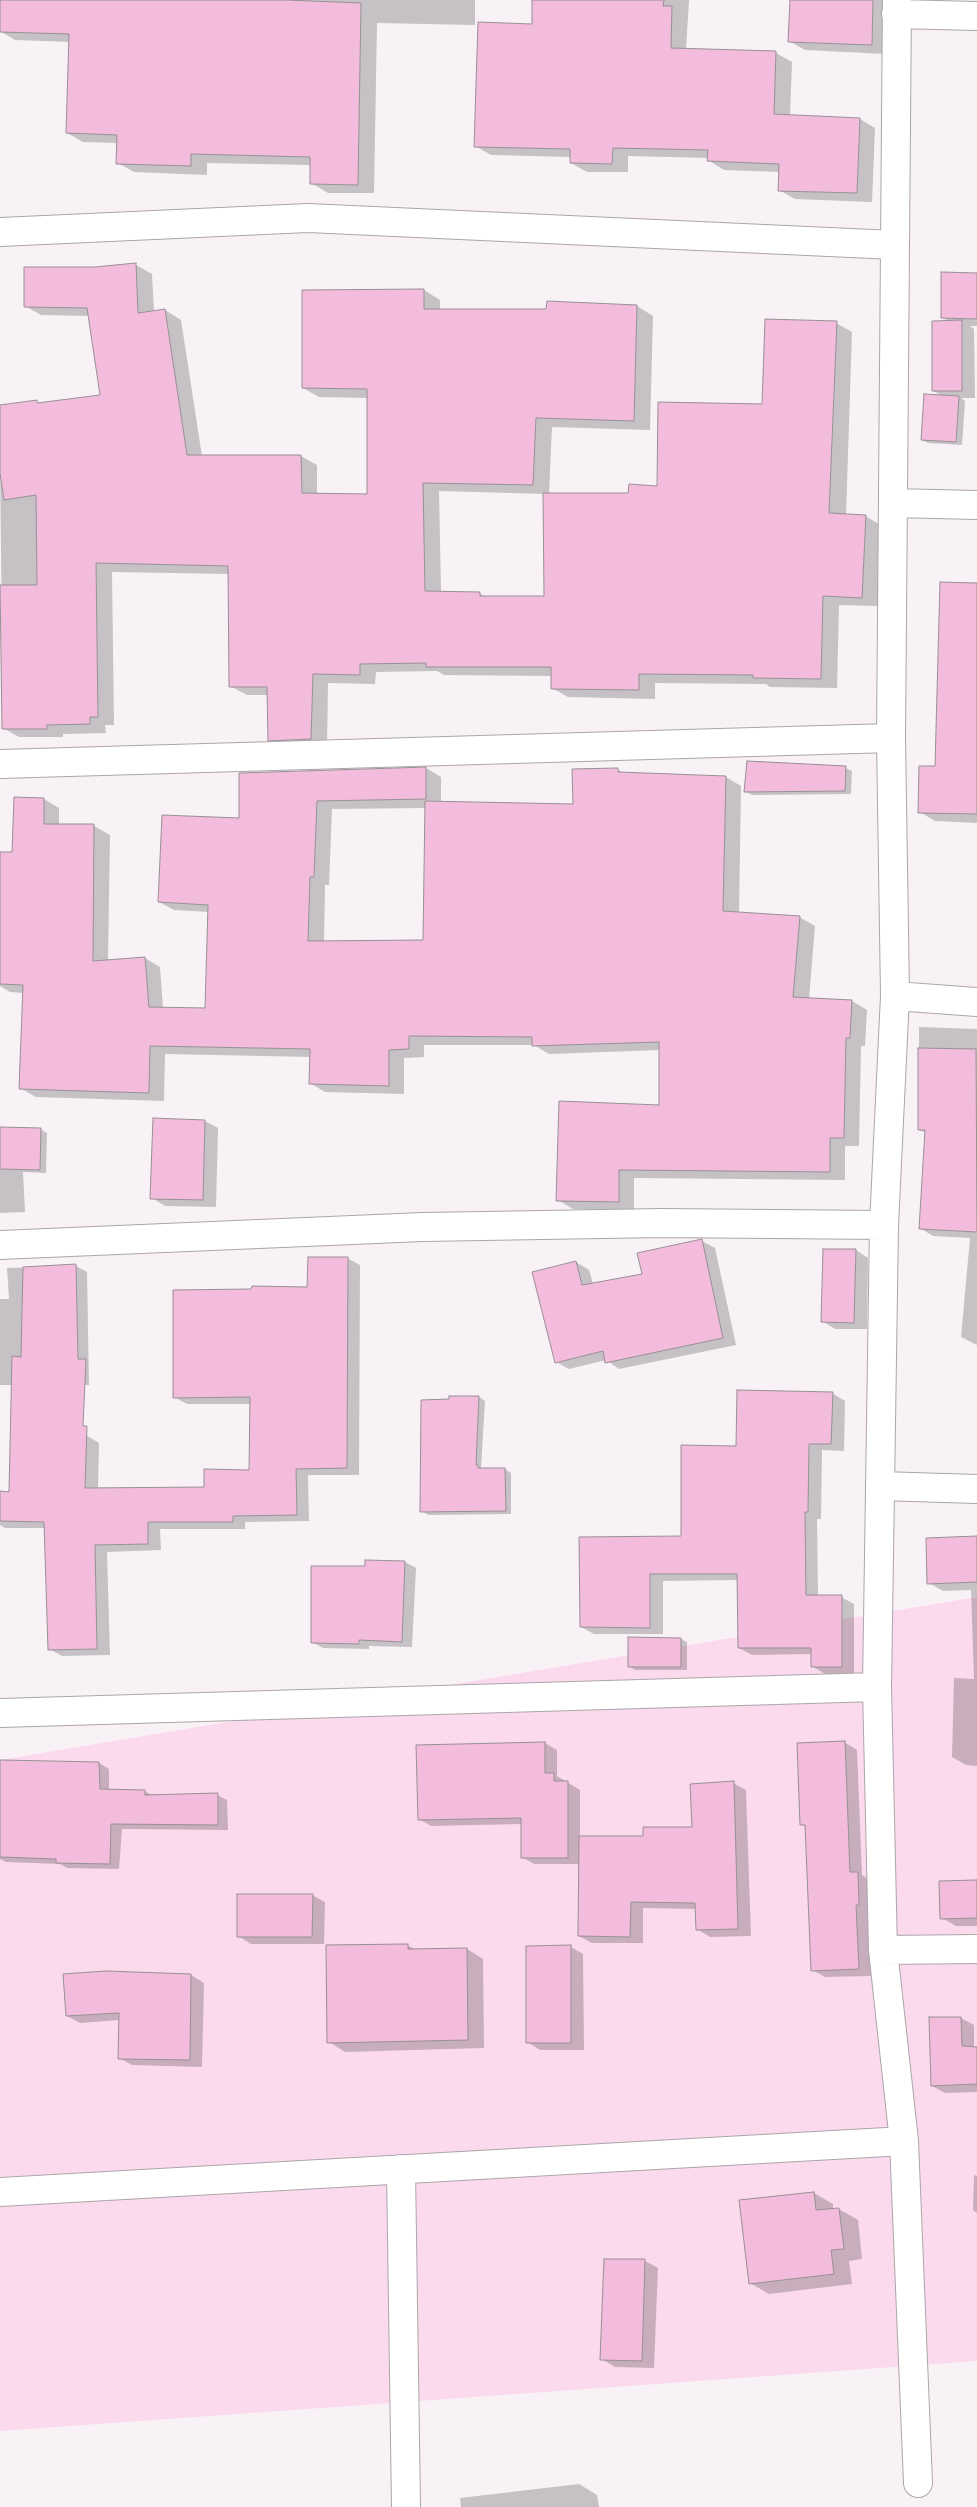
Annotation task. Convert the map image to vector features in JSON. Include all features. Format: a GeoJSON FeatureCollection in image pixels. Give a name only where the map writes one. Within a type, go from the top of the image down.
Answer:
{"type":"FeatureCollection","features":[{"type":"Feature","properties":{"kind":"street"},"geometry":{"type":"LineString","coordinates":[[918,2483],[904,2141],[883,1950],[877,1687],[884,1224],[895,996],[891,738],[897,7],[977,16]]}},
{"type":"Feature","properties":{"kind":"street"},"geometry":{"type":"LineString","coordinates":[[0,232],[308,218],[894,245]]}},
{"type":"Feature","properties":{"kind":"street"},"geometry":{"type":"LineString","coordinates":[[894,503],[977,505]]}},
{"type":"Feature","properties":{"kind":"street"},"geometry":{"type":"LineString","coordinates":[[0,764],[891,738]]}},
{"type":"Feature","properties":{"kind":"street"},"geometry":{"type":"LineString","coordinates":[[895,996],[977,1002]]}},
{"type":"Feature","properties":{"kind":"street"},"geometry":{"type":"LineString","coordinates":[[0,1245],[434,1227],[662,1223],[884,1224]]}},
{"type":"Feature","properties":{"kind":"street"},"geometry":{"type":"LineString","coordinates":[[880,1486],[977,1489]]}},
{"type":"Feature","properties":{"kind":"street"},"geometry":{"type":"LineString","coordinates":[[0,1714],[877,1687]]}},
{"type":"Feature","properties":{"kind":"street"},"geometry":{"type":"LineString","coordinates":[[883,1950],[977,1949]]}},
{"type":"Feature","properties":{"kind":"street"},"geometry":{"type":"LineString","coordinates":[[0,2192],[904,2141]]}},
{"type":"Feature","properties":{"kind":"street"},"geometry":{"type":"LineString","coordinates":[[401,2169],[406,2507]]}},
{"type":"Feature","properties":{"kind":"shaded area"},"geometry":{"type":"Polygon","coordinates":[[[977,1597],[977,2361],[0,2431],[0,1760],[977,1597]]]}},
{"type":"Feature","properties":{"kind":"building"},"geometry":{"type":"Polygon","coordinates":[[[0,0],[286,0],[361,3],[358,185],[310,184],[310,157],[191,154],[191,166],[116,164],[117,135],[66,133],[69,34],[0,32],[0,0]]]}},
{"type":"Feature","properties":{"kind":"building"},"geometry":{"type":"Polygon","coordinates":[[[532,0],[664,0],[663,6],[672,6],[671,48],[776,51],[774,114],[860,118],[857,193],[778,191],[779,164],[707,161],[708,150],[613,148],[612,164],[570,163],[570,149],[474,147],[478,22],[532,24],[532,0]]]}},
{"type":"Feature","properties":{"kind":"building"},"geometry":{"type":"Polygon","coordinates":[[[790,0],[873,0],[872,45],[788,42],[790,0]]]}},
{"type":"Feature","properties":{"kind":"building"},"geometry":{"type":"Polygon","coordinates":[[[136,263],[138,313],[165,309],[187,455],[301,455],[302,493],[367,494],[367,389],[302,388],[302,290],[424,289],[424,309],[546,309],[547,301],[637,305],[634,421],[536,418],[533,485],[423,483],[425,591],[480,592],[480,596],[544,596],[543,493],[628,493],[629,484],[657,486],[658,402],[762,404],[765,319],[837,321],[829,513],[866,515],[862,598],[823,596],[821,679],[753,678],[753,675],[639,674],[639,690],[551,689],[551,667],[426,667],[426,663],[360,664],[360,675],[313,674],[311,739],[268,741],[267,687],[229,687],[228,566],[96,563],[98,717],[90,717],[90,724],[47,725],[47,729],[2,729],[0,585],[37,585],[36,495],[4,500],[0,473],[0,405],[37,400],[37,403],[100,395],[87,308],[24,307],[24,267],[95,267],[136,263]]]}},
{"type":"Feature","properties":{"kind":"building"},"geometry":{"type":"Polygon","coordinates":[[[941,272],[977,273],[977,319],[941,318],[941,272]]]}},
{"type":"Feature","properties":{"kind":"building"},"geometry":{"type":"Polygon","coordinates":[[[962,320],[962,391],[932,391],[932,321],[962,320]]]}},
{"type":"Feature","properties":{"kind":"building"},"geometry":{"type":"Polygon","coordinates":[[[924,394],[959,396],[956,442],[921,440],[924,394]]]}},
{"type":"Feature","properties":{"kind":"building"},"geometry":{"type":"Polygon","coordinates":[[[940,582],[977,583],[977,814],[918,813],[919,766],[935,766],[940,582]]]}},
{"type":"Feature","properties":{"kind":"building"},"geometry":{"type":"Polygon","coordinates":[[[747,761],[846,766],[845,791],[744,792],[747,761]]]}},
{"type":"Feature","properties":{"kind":"building"},"geometry":{"type":"Polygon","coordinates":[[[426,767],[426,799],[317,801],[314,877],[310,877],[308,941],[423,940],[425,801],[573,804],[572,769],[618,768],[618,772],[726,776],[723,911],[800,916],[793,997],[852,1000],[850,1038],[846,1038],[844,1138],[830,1138],[830,1172],[619,1170],[619,1202],[556,1201],[559,1101],[659,1105],[659,1042],[532,1046],[532,1037],[409,1036],[409,1049],[389,1050],[389,1086],[309,1084],[310,1049],[150,1046],[149,1093],[19,1089],[23,985],[0,984],[0,852],[12,852],[14,797],[44,798],[44,824],[94,824],[93,961],[145,957],[149,1007],[205,1008],[208,905],[158,902],[162,815],[239,818],[239,773],[426,767]]]}},
{"type":"Feature","properties":{"kind":"building"},"geometry":{"type":"Polygon","coordinates":[[[918,1048],[976,1049],[977,1232],[919,1229],[925,1130],[918,1130],[918,1048]]]}},
{"type":"Feature","properties":{"kind":"building"},"geometry":{"type":"Polygon","coordinates":[[[153,1118],[205,1120],[203,1200],[150,1199],[153,1118]]]}},
{"type":"Feature","properties":{"kind":"building"},"geometry":{"type":"Polygon","coordinates":[[[0,1127],[41,1128],[40,1170],[0,1169],[0,1127]]]}},
{"type":"Feature","properties":{"kind":"building"},"geometry":{"type":"Polygon","coordinates":[[[702,1239],[723,1338],[605,1363],[603,1351],[555,1363],[532,1272],[576,1261],[582,1285],[642,1274],[637,1253],[702,1239]]]}},
{"type":"Feature","properties":{"kind":"building"},"geometry":{"type":"Polygon","coordinates":[[[823,1249],[856,1249],[854,1323],[821,1322],[823,1249]]]}},
{"type":"Feature","properties":{"kind":"building"},"geometry":{"type":"Polygon","coordinates":[[[308,1257],[348,1257],[347,1468],[296,1469],[297,1515],[233,1516],[233,1522],[148,1522],[148,1544],[95,1545],[97,1649],[48,1650],[44,1522],[0,1521],[0,1491],[9,1492],[12,1356],[21,1357],[23,1267],[76,1264],[78,1359],[86,1359],[83,1426],[87,1426],[85,1488],[204,1487],[204,1469],[249,1470],[250,1397],[173,1398],[173,1290],[251,1289],[252,1286],[307,1287],[308,1257]]]}},
{"type":"Feature","properties":{"kind":"building"},"geometry":{"type":"Polygon","coordinates":[[[737,1390],[833,1392],[831,1444],[809,1444],[808,1512],[805,1512],[806,1595],[842,1595],[842,1667],[811,1667],[811,1648],[738,1648],[737,1574],[650,1574],[650,1628],[580,1627],[579,1537],[681,1536],[681,1445],[736,1446],[737,1390]]]}},
{"type":"Feature","properties":{"kind":"building"},"geometry":{"type":"Polygon","coordinates":[[[449,1396],[479,1396],[476,1465],[478,1465],[478,1468],[505,1468],[506,1511],[420,1512],[421,1400],[449,1399],[449,1396]]]}},
{"type":"Feature","properties":{"kind":"building"},"geometry":{"type":"Polygon","coordinates":[[[977,1536],[977,1582],[927,1584],[926,1538],[977,1536]]]}},
{"type":"Feature","properties":{"kind":"building"},"geometry":{"type":"Polygon","coordinates":[[[365,1560],[405,1561],[402,1642],[359,1640],[359,1644],[311,1643],[311,1566],[365,1566],[365,1560]]]}},
{"type":"Feature","properties":{"kind":"building"},"geometry":{"type":"Polygon","coordinates":[[[628,1637],[681,1638],[681,1667],[628,1667],[628,1637]]]}},
{"type":"Feature","properties":{"kind":"building"},"geometry":{"type":"Polygon","coordinates":[[[845,1741],[850,1872],[858,1872],[859,1905],[856,1905],[859,1969],[811,1971],[805,1825],[800,1825],[797,1743],[845,1741]]]}},
{"type":"Feature","properties":{"kind":"building"},"geometry":{"type":"Polygon","coordinates":[[[545,1742],[545,1773],[554,1773],[554,1781],[568,1781],[568,1858],[521,1858],[521,1818],[418,1820],[416,1745],[545,1742]]]}},
{"type":"Feature","properties":{"kind":"building"},"geometry":{"type":"Polygon","coordinates":[[[0,1760],[99,1762],[100,1789],[145,1790],[145,1795],[218,1793],[218,1825],[111,1824],[110,1864],[56,1863],[56,1859],[0,1857],[0,1760]]]}},
{"type":"Feature","properties":{"kind":"building"},"geometry":{"type":"Polygon","coordinates":[[[734,1781],[738,1929],[696,1930],[695,1903],[631,1902],[630,1937],[578,1936],[579,1836],[643,1836],[643,1827],[692,1827],[690,1784],[734,1781]]]}},
{"type":"Feature","properties":{"kind":"building"},"geometry":{"type":"Polygon","coordinates":[[[977,1880],[977,1918],[940,1919],[939,1881],[977,1880]]]}},
{"type":"Feature","properties":{"kind":"building"},"geometry":{"type":"Polygon","coordinates":[[[237,1894],[313,1894],[312,1937],[237,1937],[237,1894]]]}},
{"type":"Feature","properties":{"kind":"building"},"geometry":{"type":"Polygon","coordinates":[[[408,1944],[408,1949],[467,1948],[468,2040],[327,2043],[326,1945],[408,1944]]]}},
{"type":"Feature","properties":{"kind":"building"},"geometry":{"type":"Polygon","coordinates":[[[571,1945],[571,2043],[526,2043],[526,1946],[571,1945]]]}},
{"type":"Feature","properties":{"kind":"building"},"geometry":{"type":"Polygon","coordinates":[[[106,1971],[191,1974],[190,2060],[118,2059],[119,2013],[66,2016],[63,1974],[106,1971]]]}},
{"type":"Feature","properties":{"kind":"building"},"geometry":{"type":"Polygon","coordinates":[[[929,2017],[961,2017],[962,2046],[977,2047],[977,2084],[931,2086],[929,2017]]]}},
{"type":"Feature","properties":{"kind":"building"},"geometry":{"type":"Polygon","coordinates":[[[814,2192],[816,2210],[839,2208],[844,2249],[831,2250],[834,2274],[749,2284],[739,2200],[814,2192]]]}},
{"type":"Feature","properties":{"kind":"building"},"geometry":{"type":"Polygon","coordinates":[[[604,2259],[645,2259],[642,2361],[600,2360],[604,2259]]]}}]}
